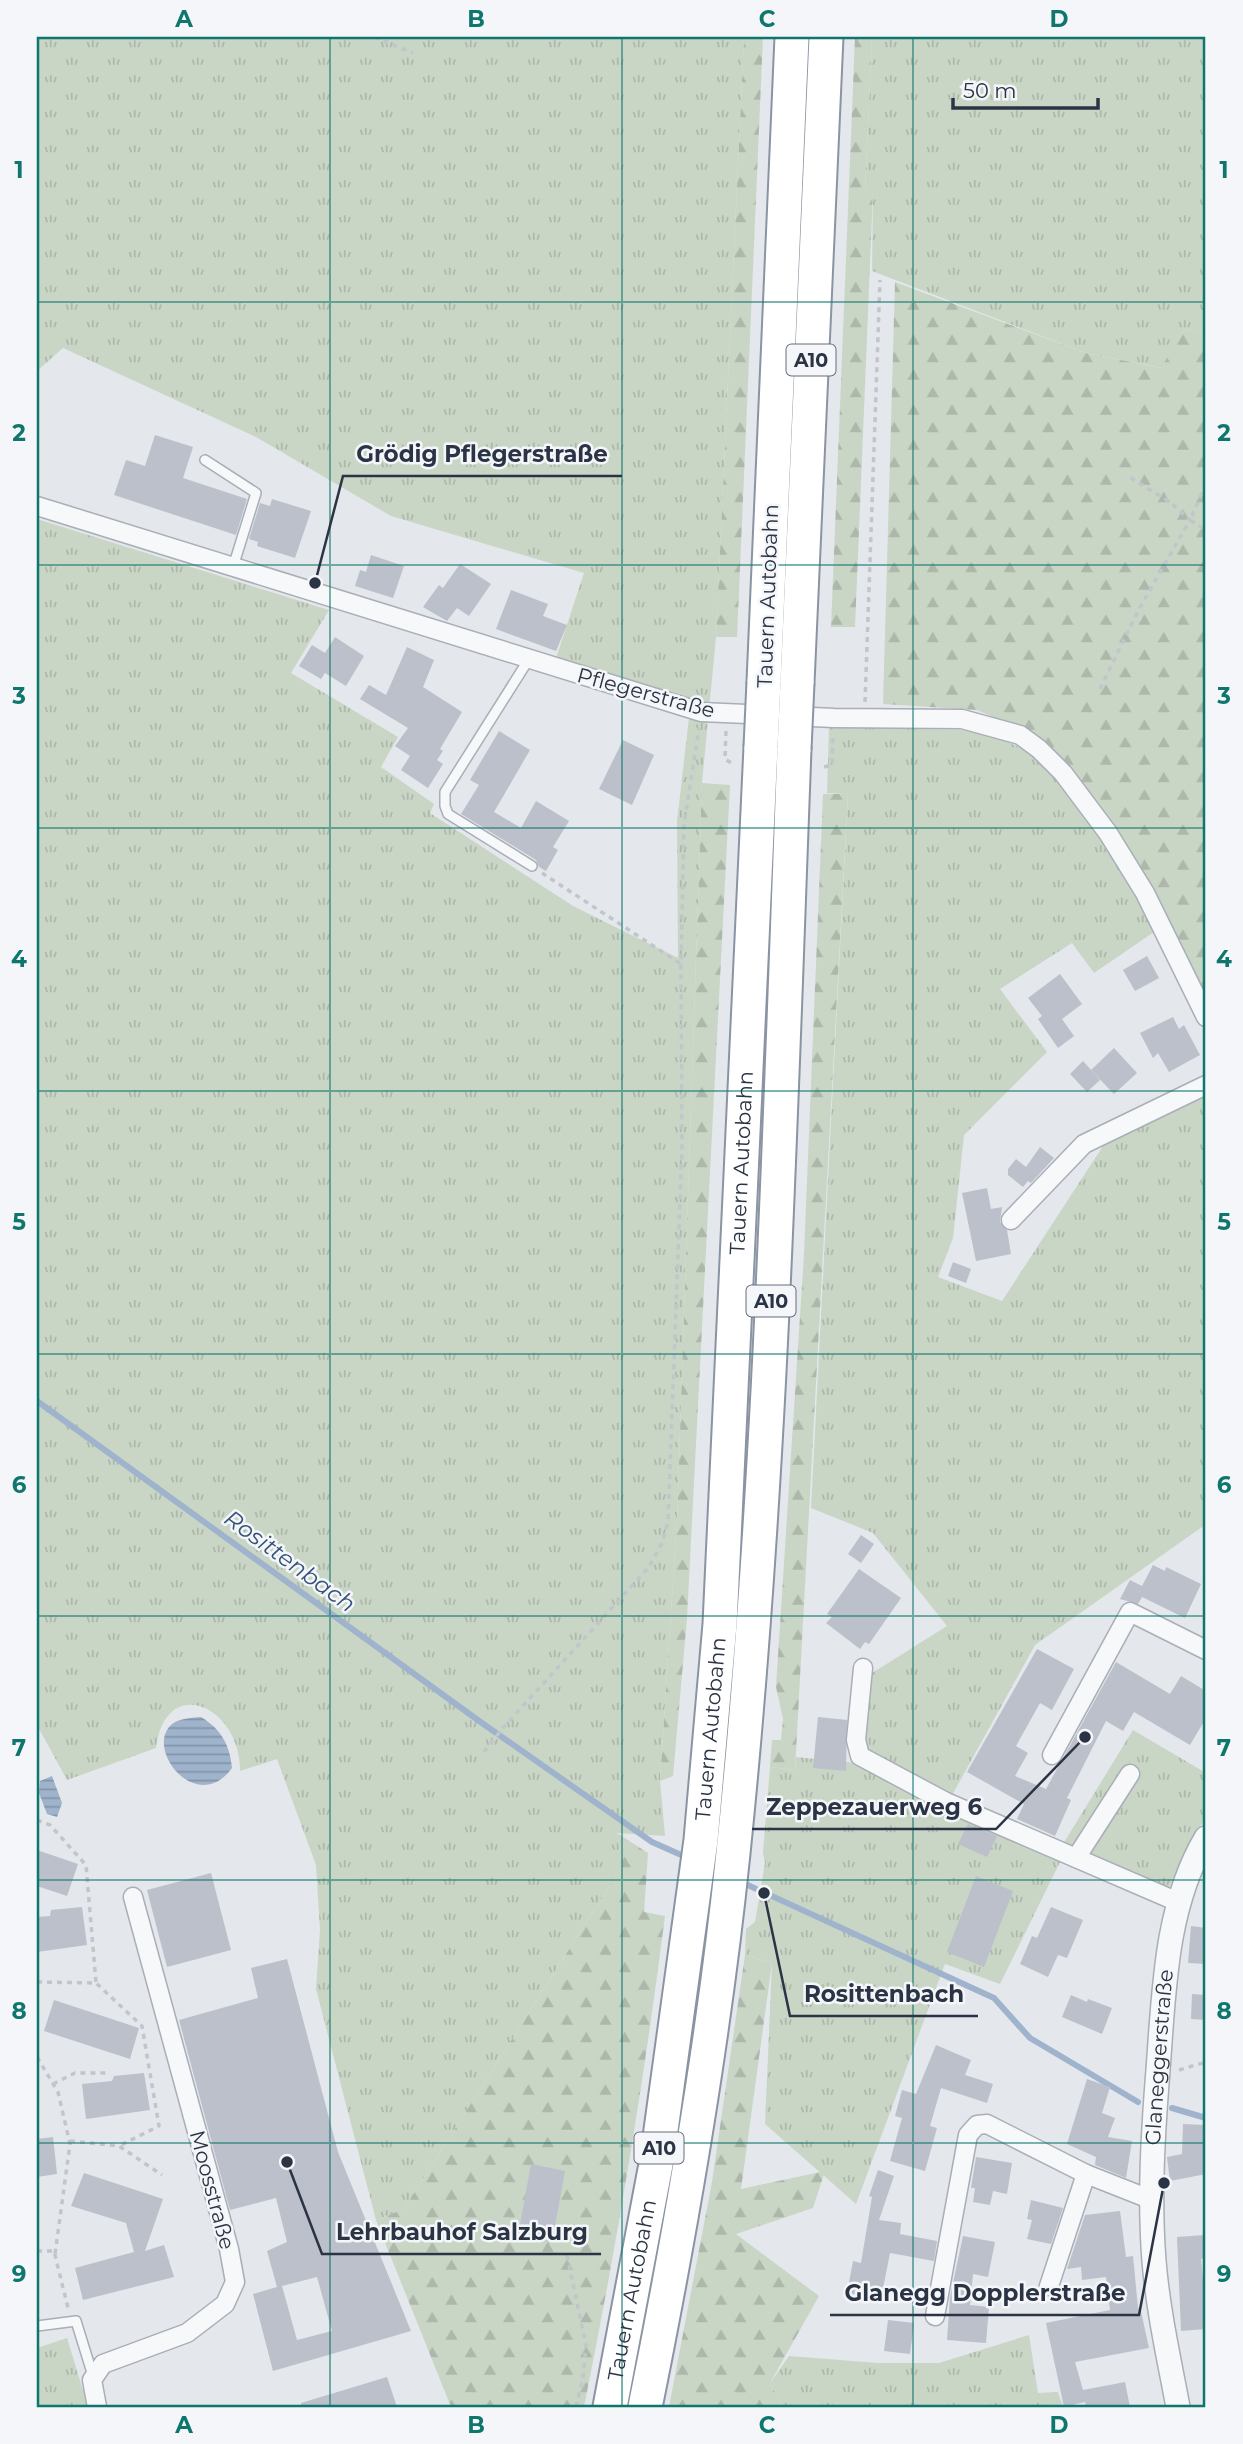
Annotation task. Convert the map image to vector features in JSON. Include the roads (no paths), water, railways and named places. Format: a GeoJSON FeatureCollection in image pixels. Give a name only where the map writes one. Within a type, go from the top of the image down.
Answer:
{"type":"FeatureCollection","features":[{"type":"Feature","properties":{"kind":"highway","name":"Tauern Autobahn"},"geometry":{"type":"LineString","coordinates":[[610,2407],[657,2159],[696,1886],[722,1584],[792,37]]}},
{"type":"Feature","properties":{"kind":"highway","name":"Tauern Autobahn"},"geometry":{"type":"LineString","coordinates":[[645,2407],[692,2160],[734,1852],[753,1631],[766,1415],[825,37]]}},
{"type":"Feature","properties":{"kind":"street","name":"Pflegerstraße"},"geometry":{"type":"LineString","coordinates":[[37,506],[701,712],[834,718],[962,719],[1020,735],[1063,773],[1115,845],[1145,893],[1206,1017]]}},
{"type":"Feature","properties":{"kind":"street"},"geometry":{"type":"LineString","coordinates":[[1011,1220],[1084,1144],[1206,1085]]}},
{"type":"Feature","properties":{"kind":"street"},"geometry":{"type":"LineString","coordinates":[[1052,1755],[1130,1612],[1206,1650]]}},
{"type":"Feature","properties":{"kind":"street"},"geometry":{"type":"LineString","coordinates":[[863,1668],[856,1740],[860,1756],[946,1802],[1178,1902]]}},
{"type":"Feature","properties":{"kind":"street"},"geometry":{"type":"LineString","coordinates":[[1076,1858],[1130,1774]]}},
{"type":"Feature","properties":{"kind":"street","name":"Glaneggerstraße"},"geometry":{"type":"LineString","coordinates":[[1178,2407],[1161,2316],[1154,2259],[1152,2200],[1157,2077],[1168,1955],[1178,1902],[1206,1838]]}},
{"type":"Feature","properties":{"kind":"street","name":"Moosstraße"},"geometry":{"type":"LineString","coordinates":[[93,2378],[103,2364],[187,2333],[225,2304],[235,2282],[229,2249],[133,1897]]}},
{"type":"Feature","properties":{"kind":"street"},"geometry":{"type":"LineString","coordinates":[[935,2316],[968,2135],[977,2125],[987,2124],[1086,2174],[1152,2200]]}},
{"type":"Feature","properties":{"kind":"street"},"geometry":{"type":"LineString","coordinates":[[1049,2286],[1086,2174]]}},
{"type":"Feature","properties":{"kind":"street"},"geometry":{"type":"LineString","coordinates":[[93,2378],[97,2407]]}},
{"type":"Feature","properties":{"kind":"lane"},"geometry":{"type":"LineString","coordinates":[[205,460],[256,494],[233,567]]}},
{"type":"Feature","properties":{"kind":"lane"},"geometry":{"type":"LineString","coordinates":[[528,659],[445,792],[445,806],[448,814],[532,866]]}},
{"type":"Feature","properties":{"kind":"lane"},"geometry":{"type":"LineString","coordinates":[[37,2326],[76,2320],[93,2378]]}},
{"type":"Feature","properties":{"kind":"water"},"geometry":{"type":"Polygon","coordinates":[[[201,1717],[223,1738],[232,1768],[219,1781],[205,1785],[191,1782],[179,1774],[170,1763],[164,1737],[173,1723],[201,1717]]]}},
{"type":"Feature","properties":{"kind":"water"},"geometry":{"type":"Polygon","coordinates":[[[52,1776],[62,1803],[57,1817],[47,1814],[39,1793],[40,1781],[52,1776]]]}},
{"type":"Feature","properties":{"kind":"waterway","name":"Rosittenbach"},"geometry":{"type":"LineString","coordinates":[[37,1401],[482,1723],[652,1842],[688,1858]]}},
{"type":"Feature","properties":{"kind":"waterway","name":"Rosittenbach"},"geometry":{"type":"LineString","coordinates":[[739,1881],[994,1998],[1030,2038],[1138,2102]]}},
{"type":"Feature","properties":{"kind":"waterway","name":"Rosittenbach"},"geometry":{"type":"LineString","coordinates":[[1172,2108],[1206,2118]]}},
{"type":"Feature","properties":{"kind":"place","name":"Grödig Pflegerstraße"},"geometry":{"type":"Point","coordinates":[315,583]}},
{"type":"Feature","properties":{"kind":"place","name":"Zeppezauerweg 6"},"geometry":{"type":"Point","coordinates":[1085,1737]}},
{"type":"Feature","properties":{"kind":"place","name":"Rosittenbach"},"geometry":{"type":"Point","coordinates":[764,1893]}},
{"type":"Feature","properties":{"kind":"place","name":"Lehrbauhof Salzburg"},"geometry":{"type":"Point","coordinates":[287,2162]}},
{"type":"Feature","properties":{"kind":"place","name":"Glanegg Dopplerstraße"},"geometry":{"type":"Point","coordinates":[1164,2183]}}]}
